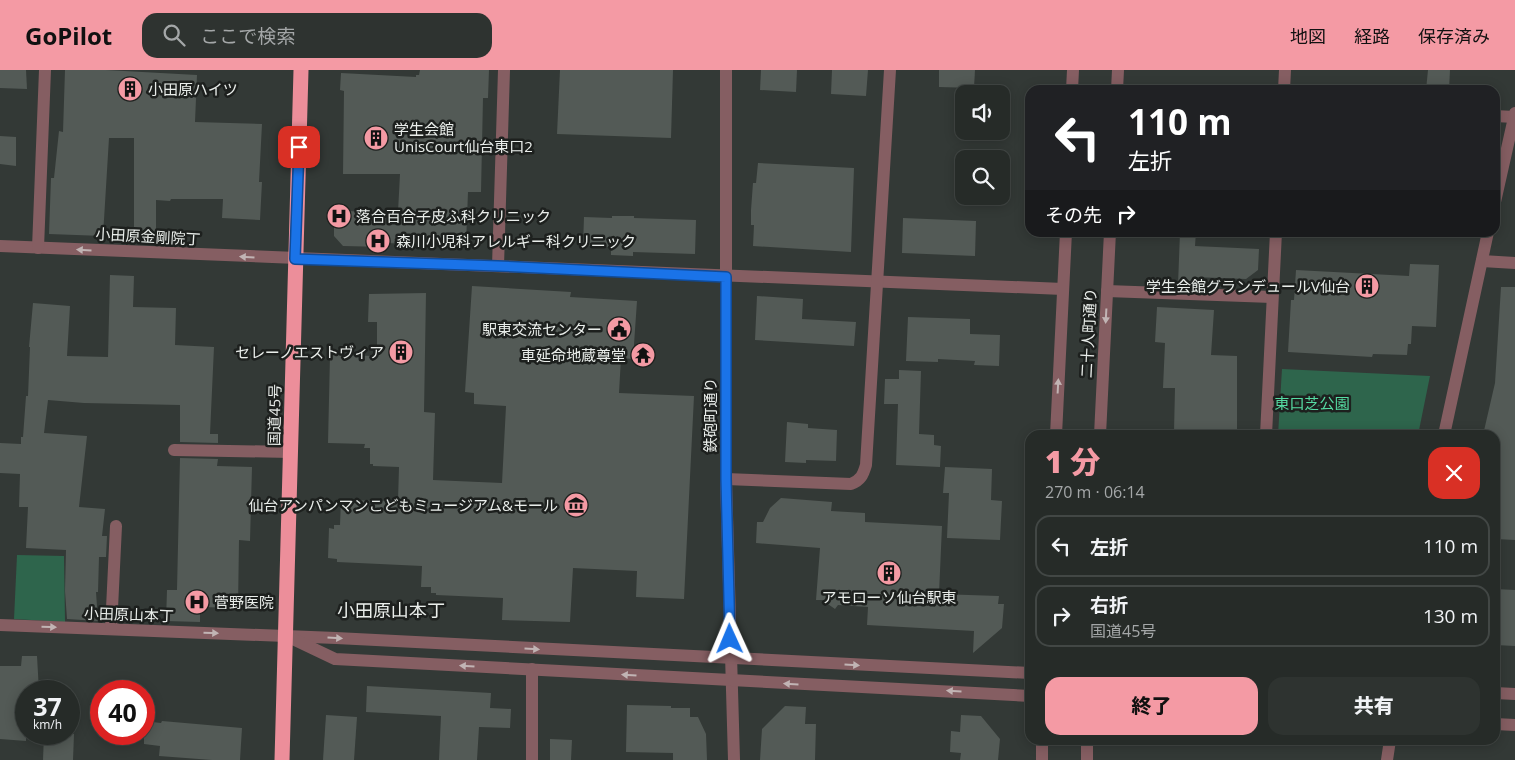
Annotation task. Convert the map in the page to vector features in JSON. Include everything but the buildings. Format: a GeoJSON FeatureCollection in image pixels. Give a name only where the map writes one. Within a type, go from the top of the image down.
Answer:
{"type":"FeatureCollection","features":[{"type":"Feature","properties":{"kind":"highway","name":"国道45号"},"geometry":{"type":"LineString","coordinates":[[282,760],[301,70]]}},
{"type":"Feature","properties":{"kind":"street"},"geometry":{"type":"LineString","coordinates":[[38,248],[45,70]]}},
{"type":"Feature","properties":{"kind":"street"},"geometry":{"type":"LineString","coordinates":[[498,266],[504,70]]}},
{"type":"Feature","properties":{"kind":"street","name":"鉄砲町通り"},"geometry":{"type":"LineString","coordinates":[[726,70],[726,479],[734,760]]}},
{"type":"Feature","properties":{"kind":"street"},"geometry":{"type":"LineString","coordinates":[[726,479],[851,484],[862,476],[866,465],[890,70]]}},
{"type":"Feature","properties":{"kind":"street"},"geometry":{"type":"LineString","coordinates":[[1072,85],[1073,70]]}},
{"type":"Feature","properties":{"kind":"street"},"geometry":{"type":"LineString","coordinates":[[1116,85],[1118,70]]}},
{"type":"Feature","properties":{"kind":"street"},"geometry":{"type":"LineString","coordinates":[[1284,85],[1285,70]]}},
{"type":"Feature","properties":{"kind":"street"},"geometry":{"type":"LineString","coordinates":[[1500,116],[1515,115],[1500,180]]}},
{"type":"Feature","properties":{"kind":"street","name":"二十人町通り"},"geometry":{"type":"LineString","coordinates":[[1056,430],[1066,237]]}},
{"type":"Feature","properties":{"kind":"street","name":"二十人町通り"},"geometry":{"type":"LineString","coordinates":[[1100,430],[1110,237]]}},
{"type":"Feature","properties":{"kind":"street"},"geometry":{"type":"LineString","coordinates":[[1266,430],[1276,237]]}},
{"type":"Feature","properties":{"kind":"street"},"geometry":{"type":"LineString","coordinates":[[1445,430],[1487,237]]}},
{"type":"Feature","properties":{"kind":"street","name":"小田原金剛院丁"},"geometry":{"type":"LineString","coordinates":[[0,246],[1063,290]]}},
{"type":"Feature","properties":{"kind":"street"},"geometry":{"type":"LineString","coordinates":[[1482,261],[1515,262]]}},
{"type":"Feature","properties":{"kind":"street"},"geometry":{"type":"LineString","coordinates":[[1107,291],[1272,297]]}},
{"type":"Feature","properties":{"kind":"street"},"geometry":{"type":"LineString","coordinates":[[174,450],[291,452]]}},
{"type":"Feature","properties":{"kind":"street"},"geometry":{"type":"LineString","coordinates":[[111,629],[116,526]]}},
{"type":"Feature","properties":{"kind":"street","name":"小田原山本丁"},"geometry":{"type":"LineString","coordinates":[[0,625],[286,636],[1025,673]]}},
{"type":"Feature","properties":{"kind":"street"},"geometry":{"type":"LineString","coordinates":[[286,636],[335,659],[1025,695]]}},
{"type":"Feature","properties":{"kind":"street"},"geometry":{"type":"LineString","coordinates":[[532,669],[532,760]]}},
{"type":"Feature","properties":{"kind":"street"},"geometry":{"type":"LineString","coordinates":[[1500,693],[1515,694]]}},
{"type":"Feature","properties":{"kind":"street"},"geometry":{"type":"LineString","coordinates":[[1500,724],[1515,725]]}},
{"type":"Feature","properties":{"kind":"street"},"geometry":{"type":"LineString","coordinates":[[1042,745],[1042,760]]}},
{"type":"Feature","properties":{"kind":"street"},"geometry":{"type":"LineString","coordinates":[[1087,745],[1087,760]]}},
{"type":"Feature","properties":{"kind":"street"},"geometry":{"type":"LineString","coordinates":[[1387,760],[1389,745]]}},
{"type":"Feature","properties":{"kind":"green space","name":"東口芝公園"},"geometry":{"type":"Polygon","coordinates":[[[1282,369],[1430,376],[1419,430],[1278,430],[1282,369]]]}},
{"type":"Feature","properties":{"kind":"green space"},"geometry":{"type":"Polygon","coordinates":[[[17,555],[64,556],[65,622],[14,619],[17,555]]]}},
{"type":"Feature","properties":{"kind":"place","name":"小田原ハイツ"},"geometry":{"type":"Point","coordinates":[130,89]}},
{"type":"Feature","properties":{"kind":"place","name":"学生会館 UnisCourt仙台東口2"},"geometry":{"type":"Point","coordinates":[376,138]}},
{"type":"Feature","properties":{"kind":"place","name":"落合百合子皮ふ科クリニック"},"geometry":{"type":"Point","coordinates":[339,216]}},
{"type":"Feature","properties":{"kind":"place","name":"森川小児科アレルギー科クリニック"},"geometry":{"type":"Point","coordinates":[378,241]}},
{"type":"Feature","properties":{"kind":"place","name":"学生会館グランデュールV仙台"},"geometry":{"type":"Point","coordinates":[1367,286]}},
{"type":"Feature","properties":{"kind":"place","name":"駅東交流センター"},"geometry":{"type":"Point","coordinates":[619,329]}},
{"type":"Feature","properties":{"kind":"place","name":"セレーノエストヴィア"},"geometry":{"type":"Point","coordinates":[401,352]}},
{"type":"Feature","properties":{"kind":"place","name":"車延命地蔵尊堂"},"geometry":{"type":"Point","coordinates":[643,355]}},
{"type":"Feature","properties":{"kind":"place","name":"仙台アンパンマンこどもミュージアム&モール"},"geometry":{"type":"Point","coordinates":[576,505]}},
{"type":"Feature","properties":{"kind":"place","name":"アモローソ仙台駅東"},"geometry":{"type":"Point","coordinates":[889,573]}},
{"type":"Feature","properties":{"kind":"place","name":"菅野医院"},"geometry":{"type":"Point","coordinates":[197,602]}},
{"type":"Feature","properties":{"kind":"district","name":"小田原山本丁"},"geometry":{"type":"Point","coordinates":[391,610]}},
{"type":"Feature","properties":{"kind":"route"},"geometry":{"type":"LineString","coordinates":[[299,147],[295,259],[726,277],[726,479],[730,639]]}}]}
